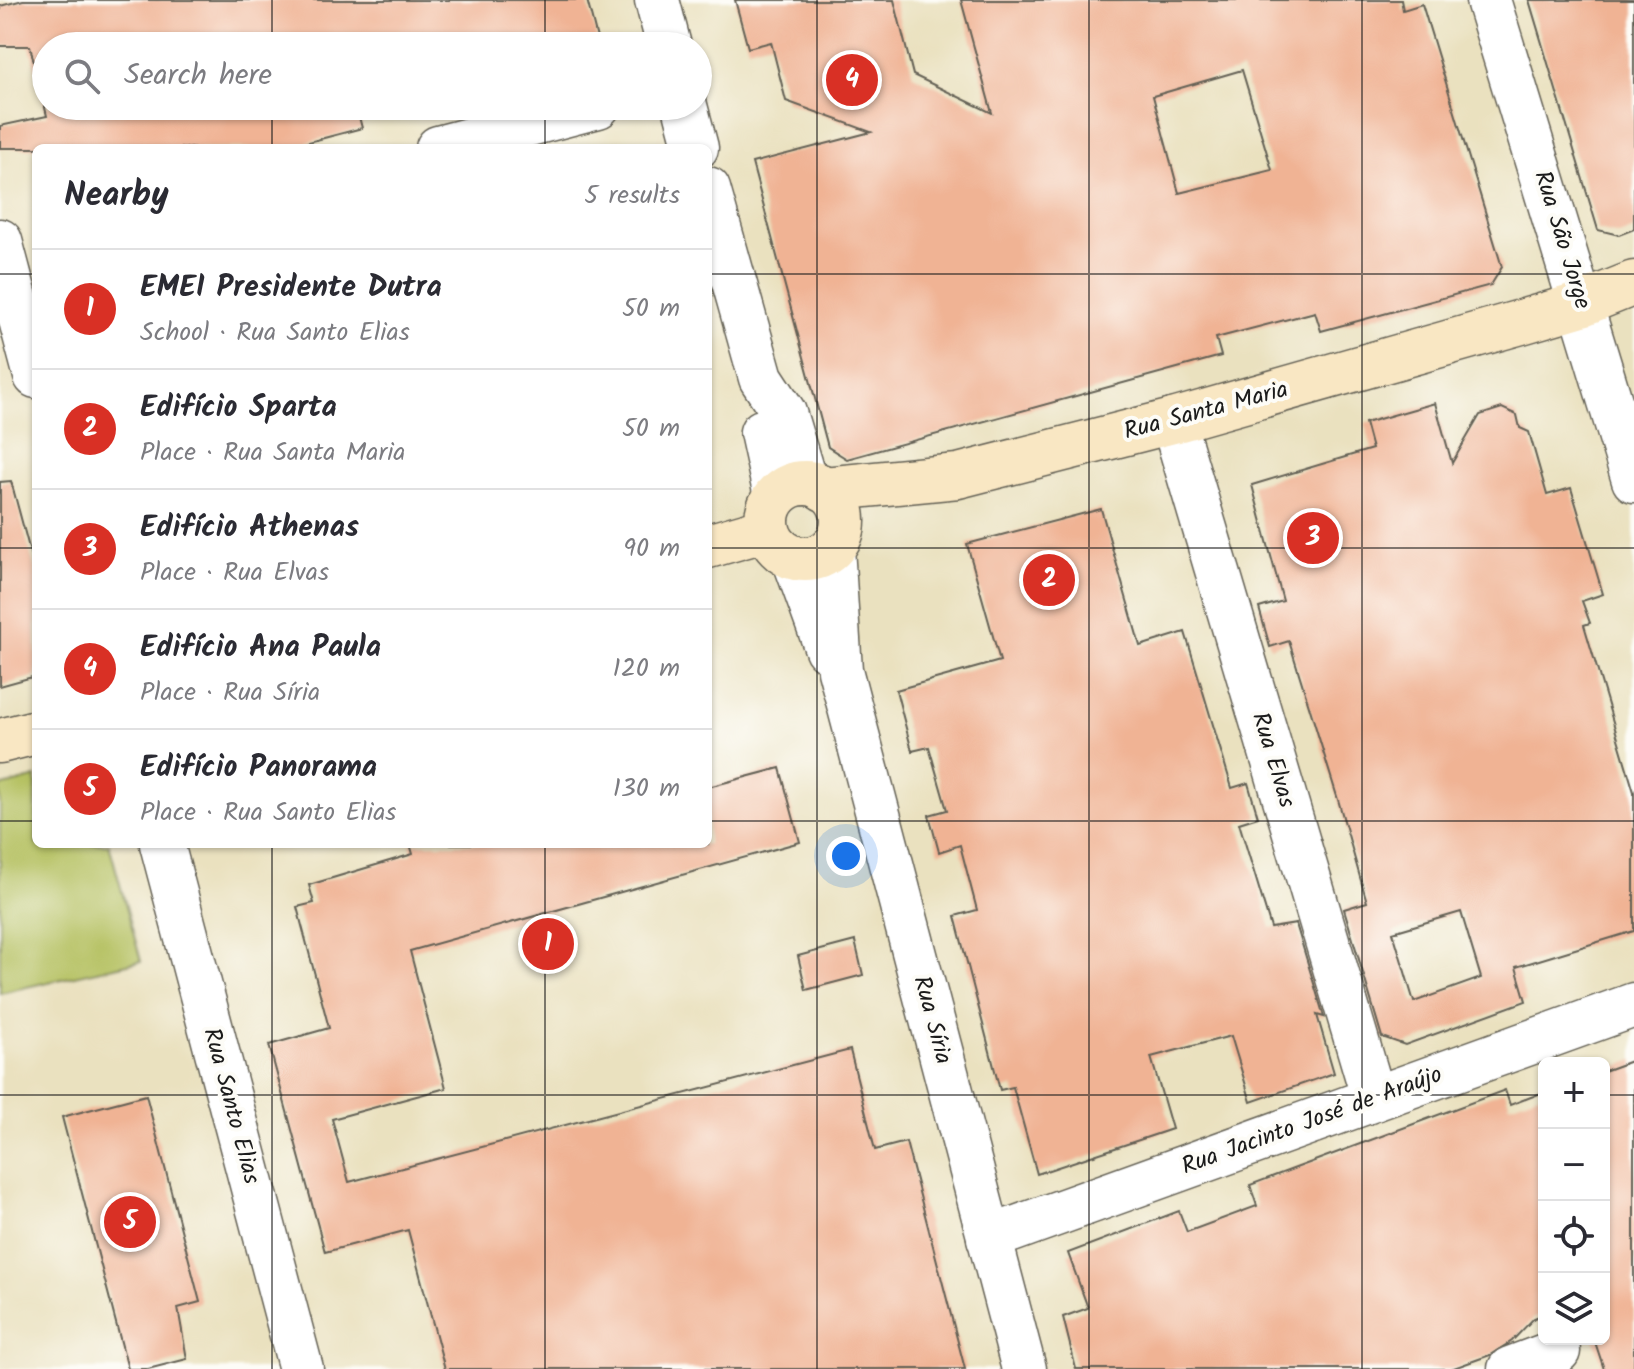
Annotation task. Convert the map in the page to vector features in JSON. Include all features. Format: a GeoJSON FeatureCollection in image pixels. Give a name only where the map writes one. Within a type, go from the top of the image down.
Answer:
{"type":"FeatureCollection","features":[{"type":"Feature","properties":{"kind":"street"},"geometry":{"type":"LineString","coordinates":[[657,0],[665,32]]}},
{"type":"Feature","properties":{"kind":"street","name":"Rua São Jorge"},"geometry":{"type":"LineString","coordinates":[[1488,0],[1634,480]]}},
{"type":"Feature","properties":{"kind":"street"},"geometry":{"type":"LineString","coordinates":[[453,144],[545,120]]}},
{"type":"Feature","properties":{"kind":"street"},"geometry":{"type":"LineString","coordinates":[[689,120],[695,144]]}},
{"type":"Feature","properties":{"kind":"street","name":"Rua Síria"},"geometry":{"type":"LineString","coordinates":[[712,203],[761,378],[759,416],[800,517],[822,643],[840,670],[1024,1369]]}},
{"type":"Feature","properties":{"kind":"street"},"geometry":{"type":"LineString","coordinates":[[14,252],[32,353]]}},
{"type":"Feature","properties":{"kind":"street","name":"Rua Santa Maria"},"geometry":{"type":"LineString","coordinates":[[712,545],[800,517],[1173,421],[1582,304],[1634,283]]}},
{"type":"Feature","properties":{"kind":"street","name":"Rua Elvas"},"geometry":{"type":"LineString","coordinates":[[1173,421],[1374,1099]]}},
{"type":"Feature","properties":{"kind":"street"},"geometry":{"type":"LineString","coordinates":[[0,741],[32,733]]}},
{"type":"Feature","properties":{"kind":"street","name":"Rua Santo Elias"},"geometry":{"type":"LineString","coordinates":[[163,848],[301,1369]]}},
{"type":"Feature","properties":{"kind":"street","name":"Rua Jacinto José de Araújo"},"geometry":{"type":"LineString","coordinates":[[989,1238],[1634,1005]]}},
{"type":"Feature","properties":{"kind":"street"},"geometry":{"type":"LineString","coordinates":[[1510,1369],[1558,1351]]}},
{"type":"Feature","properties":{"kind":"green space"},"geometry":{"type":"Polygon","coordinates":[[[32,778],[32,848],[110,848],[141,961],[0,993],[0,787],[32,778]]]}},
{"type":"Feature","properties":{"kind":"building"},"geometry":{"type":"Polygon","coordinates":[[[23,0],[587,0],[595,32],[32,32],[32,54],[30,46],[0,46],[0,6],[23,0]]]}},
{"type":"Feature","properties":{"kind":"building"},"geometry":{"type":"Polygon","coordinates":[[[735,0],[894,0],[913,75],[992,113],[961,0],[1401,0],[1403,10],[1422,4],[1502,267],[1491,285],[1321,331],[1315,312],[1216,338],[1221,356],[847,459],[828,447],[752,163],[871,132],[786,101],[771,42],[748,48],[735,0]],[[1242,70],[1153,96],[1179,193],[1272,170],[1242,70]]]}},
{"type":"Feature","properties":{"kind":"building"},"geometry":{"type":"Polygon","coordinates":[[[1529,0],[1634,0],[1634,229],[1619,235],[1598,230],[1529,0]]]}},
{"type":"Feature","properties":{"kind":"building"},"geometry":{"type":"Polygon","coordinates":[[[32,119],[360,120],[362,128],[301,144],[32,144],[32,148],[0,148],[0,126],[32,119]]]}},
{"type":"Feature","properties":{"kind":"building"},"geometry":{"type":"Polygon","coordinates":[[[1435,403],[1452,463],[1480,415],[1502,408],[1517,415],[1520,428],[1529,432],[1547,495],[1571,488],[1603,594],[1582,601],[1590,623],[1584,625],[1634,792],[1634,931],[1516,967],[1526,1001],[1405,1045],[1382,1037],[1344,909],[1367,902],[1339,803],[1289,641],[1270,647],[1259,608],[1283,601],[1252,485],[1372,449],[1365,423],[1435,403]],[[1461,912],[1393,932],[1414,1002],[1481,978],[1461,912]]]}},
{"type":"Feature","properties":{"kind":"building"},"geometry":{"type":"Polygon","coordinates":[[[11,481],[32,559],[32,677],[0,686],[0,482],[11,481]]]}},
{"type":"Feature","properties":{"kind":"building"},"geometry":{"type":"Polygon","coordinates":[[[1101,509],[1140,646],[1185,632],[1232,788],[1248,783],[1258,817],[1239,823],[1271,928],[1296,924],[1324,1017],[1317,1015],[1334,1073],[1251,1102],[1231,1036],[1151,1057],[1172,1129],[1037,1174],[1013,1087],[1000,1090],[955,916],[977,910],[960,845],[939,852],[929,815],[947,810],[929,747],[912,751],[896,690],[1000,661],[967,544],[1101,509]]]}},
{"type":"Feature","properties":{"kind":"building"},"geometry":{"type":"Polygon","coordinates":[[[780,768],[800,842],[410,951],[446,1088],[332,1119],[349,1182],[850,1050],[875,1150],[906,1142],[965,1369],[445,1369],[408,1230],[325,1252],[269,1045],[329,1028],[297,907],[314,903],[309,885],[413,854],[411,848],[712,848],[712,786],[780,768]]]}},
{"type":"Feature","properties":{"kind":"building"},"geometry":{"type":"Polygon","coordinates":[[[855,941],[863,975],[806,990],[798,956],[855,941]]]}},
{"type":"Feature","properties":{"kind":"building"},"geometry":{"type":"Polygon","coordinates":[[[1634,1060],[1634,1369],[1604,1369],[1596,1345],[1610,1345],[1610,1069],[1634,1060]]]}},
{"type":"Feature","properties":{"kind":"building"},"geometry":{"type":"Polygon","coordinates":[[[1505,1090],[1510,1105],[1538,1094],[1538,1316],[1512,1341],[1490,1355],[1451,1369],[1076,1369],[1063,1317],[1088,1308],[1068,1253],[1179,1211],[1187,1232],[1257,1206],[1250,1185],[1505,1090]]]}},
{"type":"Feature","properties":{"kind":"building"},"geometry":{"type":"Polygon","coordinates":[[[146,1095],[200,1302],[178,1308],[187,1359],[148,1369],[128,1369],[62,1117],[146,1095]]]}},
{"type":"Feature","properties":{"kind":"place","name":"Edifício Ana Paula"},"geometry":{"type":"Point","coordinates":[852,80]}},
{"type":"Feature","properties":{"kind":"place","name":"Edifício Athenas"},"geometry":{"type":"Point","coordinates":[1313,538]}},
{"type":"Feature","properties":{"kind":"place","name":"Edifício Sparta"},"geometry":{"type":"Point","coordinates":[1049,580]}},
{"type":"Feature","properties":{"kind":"place","name":"EMEI Presidente Dutra"},"geometry":{"type":"Point","coordinates":[548,944]}},
{"type":"Feature","properties":{"kind":"place","name":"Edifício Panorama"},"geometry":{"type":"Point","coordinates":[130,1222]}}]}
